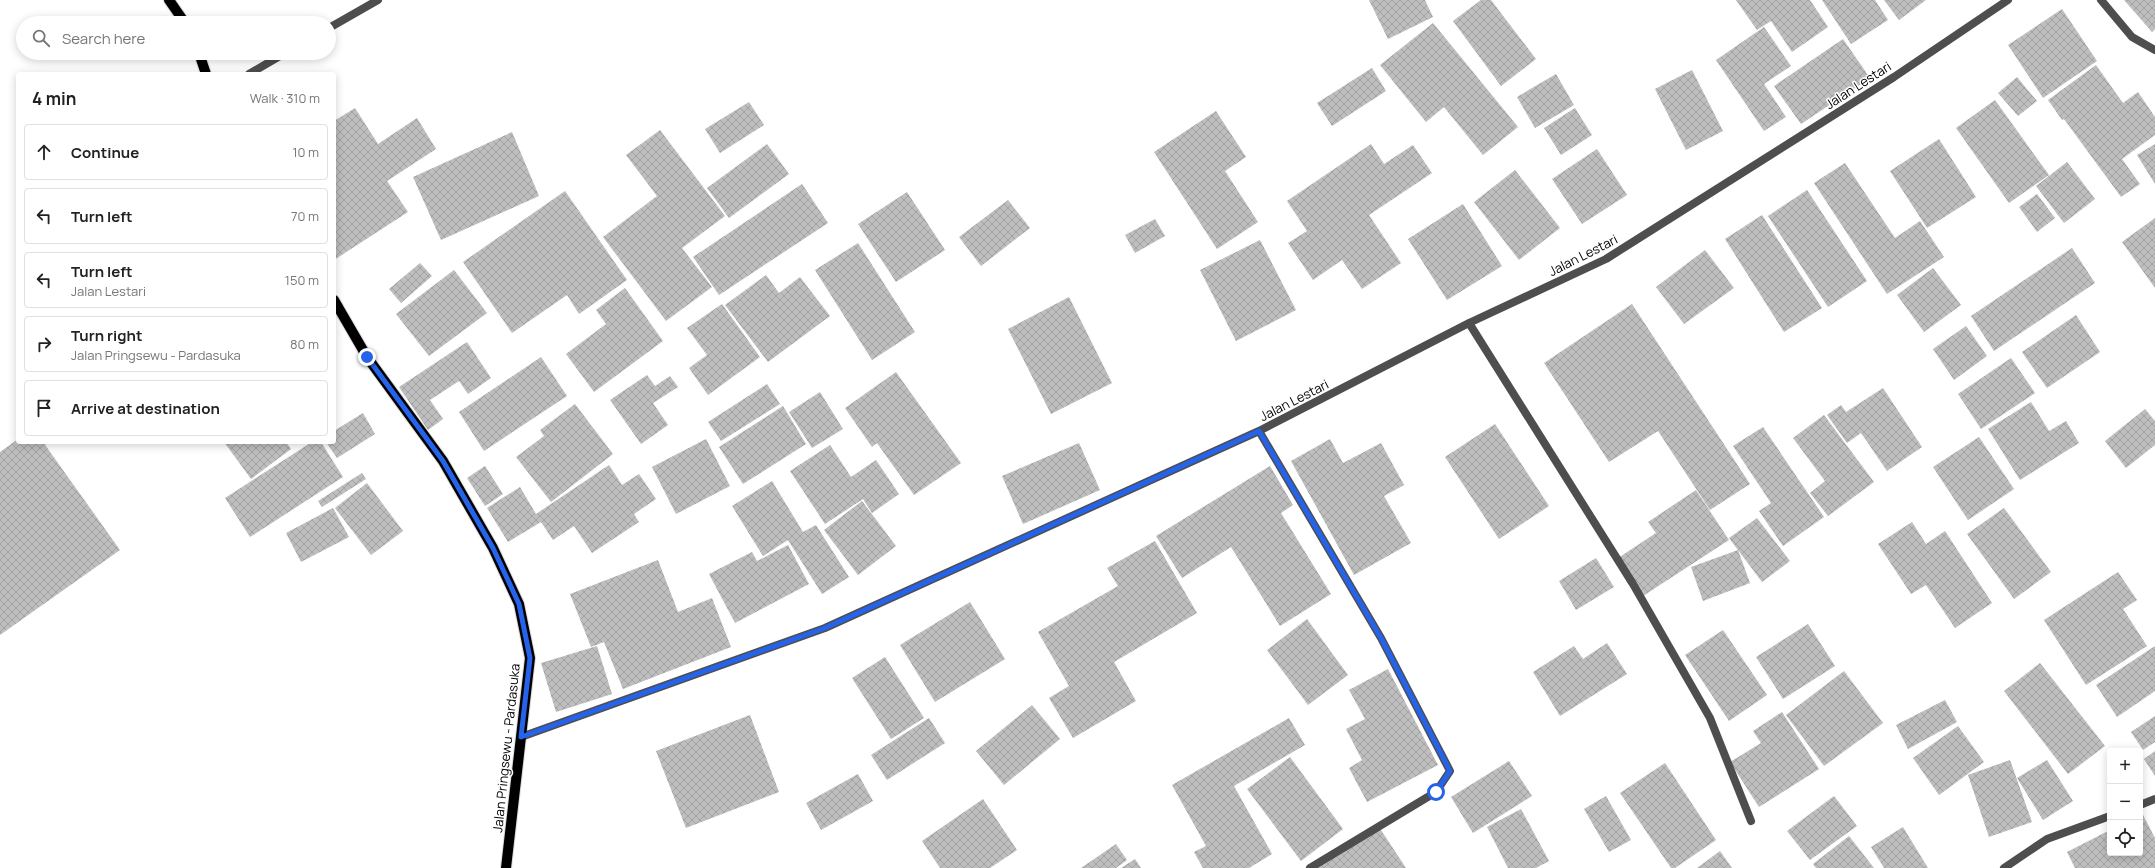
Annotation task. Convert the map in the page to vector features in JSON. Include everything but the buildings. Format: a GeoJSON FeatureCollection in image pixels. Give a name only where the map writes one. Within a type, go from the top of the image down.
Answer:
{"type":"FeatureCollection","features":[{"type":"Feature","properties":{"kind":"main road"},"geometry":{"type":"LineString","coordinates":[[169,0],[180,16]]}},
{"type":"Feature","properties":{"kind":"main road"},"geometry":{"type":"LineString","coordinates":[[201,60],[205,72]]}},
{"type":"Feature","properties":{"kind":"main road","name":"Jalan Pringsewu - Pardasuka"},"geometry":{"type":"LineString","coordinates":[[336,303],[367,357],[443,461],[493,548],[519,604],[530,658],[506,868]]}},
{"type":"Feature","properties":{"kind":"street"},"geometry":{"type":"LineString","coordinates":[[336,24],[378,0]]}},
{"type":"Feature","properties":{"kind":"street","name":"Jalan Lestari"},"geometry":{"type":"LineString","coordinates":[[521,737],[825,628],[1259,431],[1469,323],[1606,259],[1894,77],[2008,0]]}},
{"type":"Feature","properties":{"kind":"street"},"geometry":{"type":"LineString","coordinates":[[2101,0],[2132,37],[2155,50]]}},
{"type":"Feature","properties":{"kind":"street"},"geometry":{"type":"LineString","coordinates":[[252,72],[273,60]]}},
{"type":"Feature","properties":{"kind":"street"},"geometry":{"type":"LineString","coordinates":[[1469,323],[1633,584],[1710,718],[1751,822]]}},
{"type":"Feature","properties":{"kind":"street"},"geometry":{"type":"LineString","coordinates":[[1259,431],[1381,638],[1450,771],[1436,792],[1310,868]]}},
{"type":"Feature","properties":{"kind":"street"},"geometry":{"type":"LineString","coordinates":[[2143,804],[2155,799]]}},
{"type":"Feature","properties":{"kind":"street"},"geometry":{"type":"LineString","coordinates":[[2004,868],[2047,839],[2107,817]]}},
{"type":"Feature","properties":{"kind":"route"},"geometry":{"type":"LineString","coordinates":[[367,357],[443,461],[493,548],[519,604],[530,658],[521,737],[825,628],[1259,431],[1381,638],[1450,771],[1436,792]]}}]}
